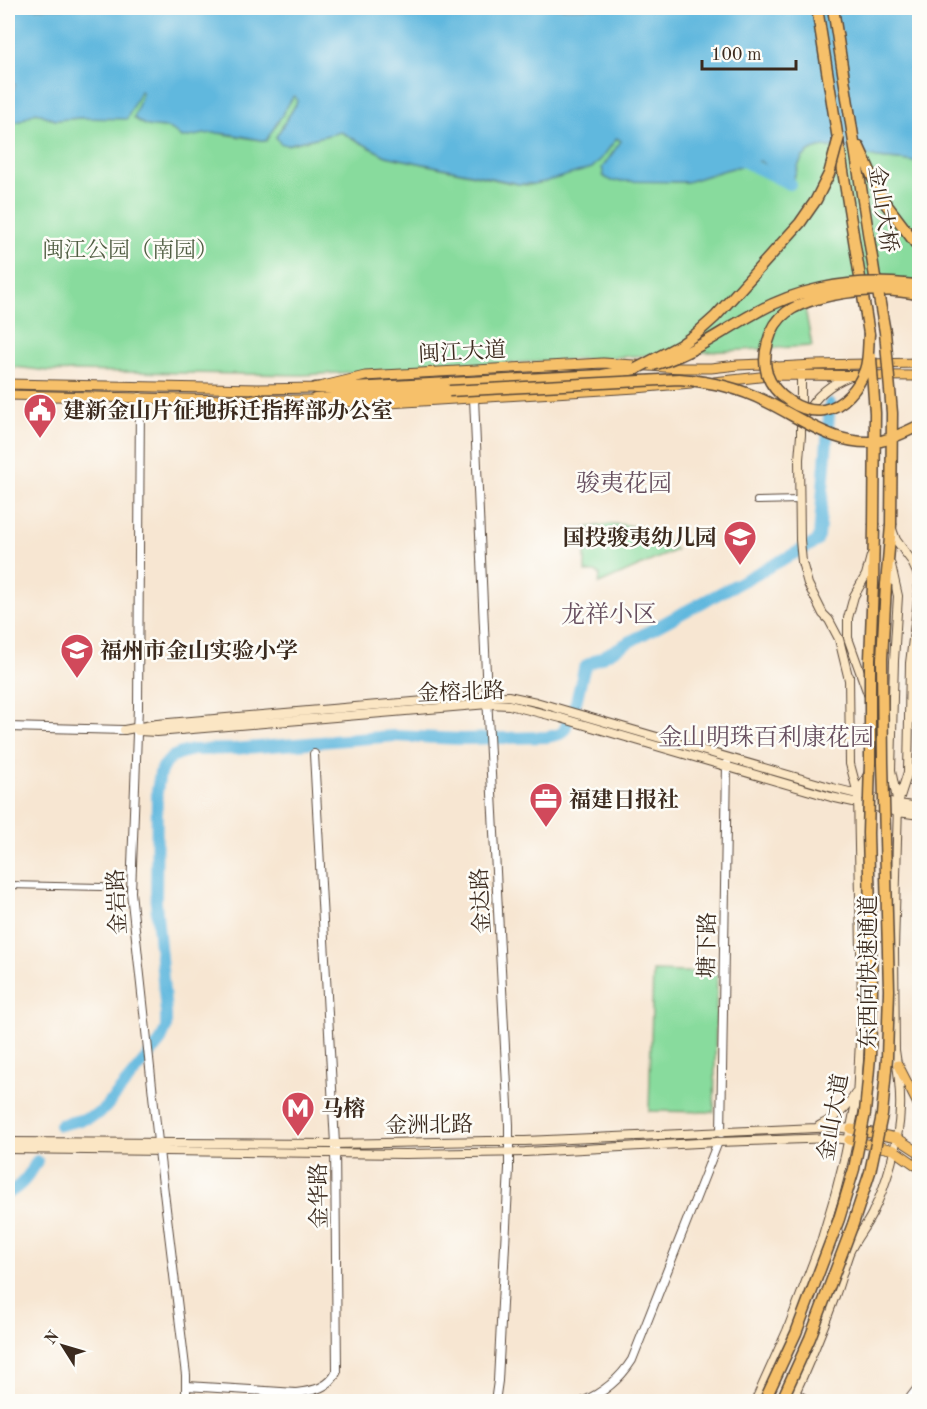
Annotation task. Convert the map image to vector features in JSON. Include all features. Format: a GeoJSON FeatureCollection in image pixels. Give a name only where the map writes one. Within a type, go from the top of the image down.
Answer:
{"type":"FeatureCollection","features":[{"type":"Feature","properties":{"kind":"highway","name":"金山大桥"},"geometry":{"type":"LineString","coordinates":[[817,8],[869,334],[875,413],[874,525]]}},
{"type":"Feature","properties":{"kind":"highway","name":"金山大桥"},"geometry":{"type":"LineString","coordinates":[[833,8],[885,332],[892,413],[891,525]]}},
{"type":"Feature","properties":{"kind":"highway"},"geometry":{"type":"LineString","coordinates":[[853,133],[882,200],[920,249]]}},
{"type":"Feature","properties":{"kind":"highway"},"geometry":{"type":"LineString","coordinates":[[636,369],[696,334],[715,317],[800,223],[816,200],[829,174],[839,137]]}},
{"type":"Feature","properties":{"kind":"highway"},"geometry":{"type":"LineString","coordinates":[[906,233],[920,244]]}},
{"type":"Feature","properties":{"kind":"highway"},"geometry":{"type":"LineString","coordinates":[[449,387],[602,375],[636,369],[673,359],[756,312],[786,298],[836,285],[874,282],[920,286]]}},
{"type":"Feature","properties":{"kind":"highway"},"geometry":{"type":"LineString","coordinates":[[869,334],[866,368],[858,385],[844,401],[825,410],[805,409],[789,401],[774,388],[766,373],[765,352],[770,333],[783,315],[801,303],[836,294],[874,290],[920,295]]}},
{"type":"Feature","properties":{"kind":"highway"},"geometry":{"type":"LineString","coordinates":[[315,394],[679,379],[706,381],[739,389],[768,402],[803,423],[830,435],[856,442],[882,441],[920,425]]}},
{"type":"Feature","properties":{"kind":"highway","name":"东西向快速通道"},"geometry":{"type":"LineString","coordinates":[[764,1401],[796,1333],[839,1219],[854,1169],[866,1113],[872,990],[868,833],[874,525]]}},
{"type":"Feature","properties":{"kind":"highway","name":"东西向快速通道"},"geometry":{"type":"LineString","coordinates":[[781,1401],[810,1338],[853,1224],[870,1172],[882,1115],[887,1058],[889,990],[882,659],[891,525]]}},
{"type":"Feature","properties":{"kind":"main road","name":"闽江大道"},"geometry":{"type":"LineString","coordinates":[[8,395],[227,400],[315,394],[365,376],[603,363],[681,368],[762,364],[851,376],[920,376]]}},
{"type":"Feature","properties":{"kind":"main road","name":"闽江大道"},"geometry":{"type":"LineString","coordinates":[[8,384],[258,389],[315,394],[372,404],[636,388],[774,376],[801,370],[920,363]]}},
{"type":"Feature","properties":{"kind":"main road"},"geometry":{"type":"LineString","coordinates":[[801,370],[799,459],[802,562],[808,584],[839,639],[849,680]]}},
{"type":"Feature","properties":{"kind":"main road"},"geometry":{"type":"LineString","coordinates":[[801,435],[806,415],[813,403],[831,386],[851,376]]}},
{"type":"Feature","properties":{"kind":"main road"},"geometry":{"type":"LineString","coordinates":[[920,417],[920,444]]}},
{"type":"Feature","properties":{"kind":"main road"},"geometry":{"type":"LineString","coordinates":[[891,525],[896,540],[911,560],[918,575],[919,592],[910,663],[908,772],[898,808]]}},
{"type":"Feature","properties":{"kind":"main road","name":"金山大道"},"geometry":{"type":"LineString","coordinates":[[754,1401],[787,1331],[821,1242],[849,1140],[858,1088],[862,1003],[858,799],[872,766],[872,719],[867,689],[848,638],[848,618],[854,596],[866,575],[873,547]]}},
{"type":"Feature","properties":{"kind":"main road"},"geometry":{"type":"LineString","coordinates":[[791,1401],[824,1323],[850,1251],[874,1209],[897,1138],[900,1108],[895,1050],[894,949],[898,808],[891,770],[898,596],[889,551]]}},
{"type":"Feature","properties":{"kind":"main road"},"geometry":{"type":"LineString","coordinates":[[910,663],[916,641],[920,636]]}},
{"type":"Feature","properties":{"kind":"main road"},"geometry":{"type":"LineString","coordinates":[[848,638],[850,764],[858,799]]}},
{"type":"Feature","properties":{"kind":"main road","name":"金榕北路"},"geometry":{"type":"LineString","coordinates":[[124,730],[157,724],[487,700],[508,696],[831,797],[858,799],[898,808]]}},
{"type":"Feature","properties":{"kind":"main road"},"geometry":{"type":"LineString","coordinates":[[898,808],[920,807]]}},
{"type":"Feature","properties":{"kind":"main road"},"geometry":{"type":"LineString","coordinates":[[898,808],[920,815]]}},
{"type":"Feature","properties":{"kind":"main road"},"geometry":{"type":"LineString","coordinates":[[816,1128],[843,1111],[858,1088],[869,1093],[876,1091],[881,1085],[895,1050]]}},
{"type":"Feature","properties":{"kind":"main road"},"geometry":{"type":"LineString","coordinates":[[898,1065],[920,1108]]}},
{"type":"Feature","properties":{"kind":"main road","name":"金洲北路"},"geometry":{"type":"LineString","coordinates":[[8,1149],[525,1142],[835,1127],[851,1129]]}},
{"type":"Feature","properties":{"kind":"main road"},"geometry":{"type":"LineString","coordinates":[[851,1129],[897,1138],[920,1153]]}},
{"type":"Feature","properties":{"kind":"main road","name":"金洲北路"},"geometry":{"type":"LineString","coordinates":[[8,1142],[335,1154],[509,1152],[718,1142],[833,1138],[849,1140]]}},
{"type":"Feature","properties":{"kind":"main road"},"geometry":{"type":"LineString","coordinates":[[849,1140],[894,1150],[920,1168]]}},
{"type":"Feature","properties":{"kind":"main road"},"geometry":{"type":"LineString","coordinates":[[821,1242],[850,1251]]}},
{"type":"Feature","properties":{"kind":"street","name":"金岩路"},"geometry":{"type":"LineString","coordinates":[[140,398],[137,729],[131,892],[174,1264],[187,1386],[186,1401]]}},
{"type":"Feature","properties":{"kind":"street","name":"金达路"},"geometry":{"type":"LineString","coordinates":[[474,398],[510,1141],[498,1381],[495,1401]]}},
{"type":"Feature","properties":{"kind":"street"},"geometry":{"type":"LineString","coordinates":[[757,501],[800,500]]}},
{"type":"Feature","properties":{"kind":"street","name":"金榕北路"},"geometry":{"type":"LineString","coordinates":[[8,727],[124,730]]}},
{"type":"Feature","properties":{"kind":"street","name":"金华路"},"geometry":{"type":"LineString","coordinates":[[187,1386],[296,1393],[319,1388],[331,1381],[338,1364],[335,1144],[314,754]]}},
{"type":"Feature","properties":{"kind":"street","name":"塘下路"},"geometry":{"type":"LineString","coordinates":[[721,1133],[727,763]]}},
{"type":"Feature","properties":{"kind":"street"},"geometry":{"type":"LineString","coordinates":[[8,885],[102,887]]}},
{"type":"Feature","properties":{"kind":"street"},"geometry":{"type":"LineString","coordinates":[[582,1401],[593,1397],[609,1386],[623,1373],[632,1360],[718,1142]]}},
{"type":"Feature","properties":{"kind":"street"},"geometry":{"type":"LineString","coordinates":[[907,1401],[920,1384]]}},
{"type":"Feature","properties":{"kind":"street"},"geometry":{"type":"LineString","coordinates":[[795,1392],[812,1401]]}},
{"type":"Feature","properties":{"kind":"green space","name":"闽江公园（南园）"},"geometry":{"type":"Polygon","coordinates":[[[142,92],[141,97],[134,118],[148,126],[173,130],[181,138],[202,133],[218,133],[265,141],[295,96],[296,104],[276,137],[287,145],[341,132],[386,156],[527,185],[544,182],[601,159],[617,138],[673,182],[687,182],[760,161],[786,184],[792,183],[803,157],[810,151],[829,147],[878,158],[919,163],[919,283],[804,303],[812,346],[302,375],[55,372],[8,367],[8,124],[20,121],[36,112],[55,120],[80,118],[142,92]]]}},
{"type":"Feature","properties":{"kind":"green space"},"geometry":{"type":"Polygon","coordinates":[[[612,524],[647,530],[662,538],[676,550],[599,584],[600,574],[585,572],[585,528],[612,524]]]}},
{"type":"Feature","properties":{"kind":"green space"},"geometry":{"type":"Polygon","coordinates":[[[653,971],[717,973],[714,1112],[649,1111],[653,971]]]}},
{"type":"Feature","properties":{"kind":"water"},"geometry":{"type":"Polygon","coordinates":[[[8,8],[919,8],[919,163],[878,158],[829,147],[810,151],[803,157],[792,183],[787,184],[760,161],[687,182],[611,181],[603,176],[602,168],[621,141],[617,138],[592,168],[544,182],[519,184],[386,156],[341,132],[286,145],[280,143],[276,137],[296,104],[295,96],[266,141],[218,133],[181,138],[173,130],[146,125],[134,118],[141,97],[142,92],[140,91],[127,119],[55,120],[36,112],[20,121],[8,124],[8,101],[15,85],[8,82],[8,8]]]}},
{"type":"Feature","properties":{"kind":"waterway"},"geometry":{"type":"LineString","coordinates":[[735,157],[790,184]]}},
{"type":"Feature","properties":{"kind":"waterway"},"geometry":{"type":"LineString","coordinates":[[60,1125],[88,1118],[98,1114],[106,1107],[160,1042],[166,1028],[156,903],[157,791],[160,773],[172,757],[193,750],[234,749],[394,736],[462,739],[548,737],[560,734],[564,731],[576,702],[587,665],[816,542],[819,537],[830,404]]}},
{"type":"Feature","properties":{"kind":"waterway"},"geometry":{"type":"LineString","coordinates":[[8,1193],[25,1180],[37,1161]]}},
{"type":"Feature","properties":{"kind":"place","name":"建新金山片征地拆迁指挥部办公室"},"geometry":{"type":"Point","coordinates":[40,439]}},
{"type":"Feature","properties":{"kind":"place","name":"国投骏夷幼儿园"},"geometry":{"type":"Point","coordinates":[740,566]}},
{"type":"Feature","properties":{"kind":"place","name":"福州市金山实验小学"},"geometry":{"type":"Point","coordinates":[77,679]}},
{"type":"Feature","properties":{"kind":"place","name":"福建日报社"},"geometry":{"type":"Point","coordinates":[546,828]}},
{"type":"Feature","properties":{"kind":"place","name":"马榕"},"geometry":{"type":"Point","coordinates":[298,1137]}},
{"type":"Feature","properties":{"kind":"district","name":"骏夷花园"},"geometry":{"type":"Point","coordinates":[624,483]}},
{"type":"Feature","properties":{"kind":"district","name":"龙祥小区"},"geometry":{"type":"Point","coordinates":[609,614]}},
{"type":"Feature","properties":{"kind":"district","name":"金山明珠百利康花园"},"geometry":{"type":"Point","coordinates":[766,737]}}]}
